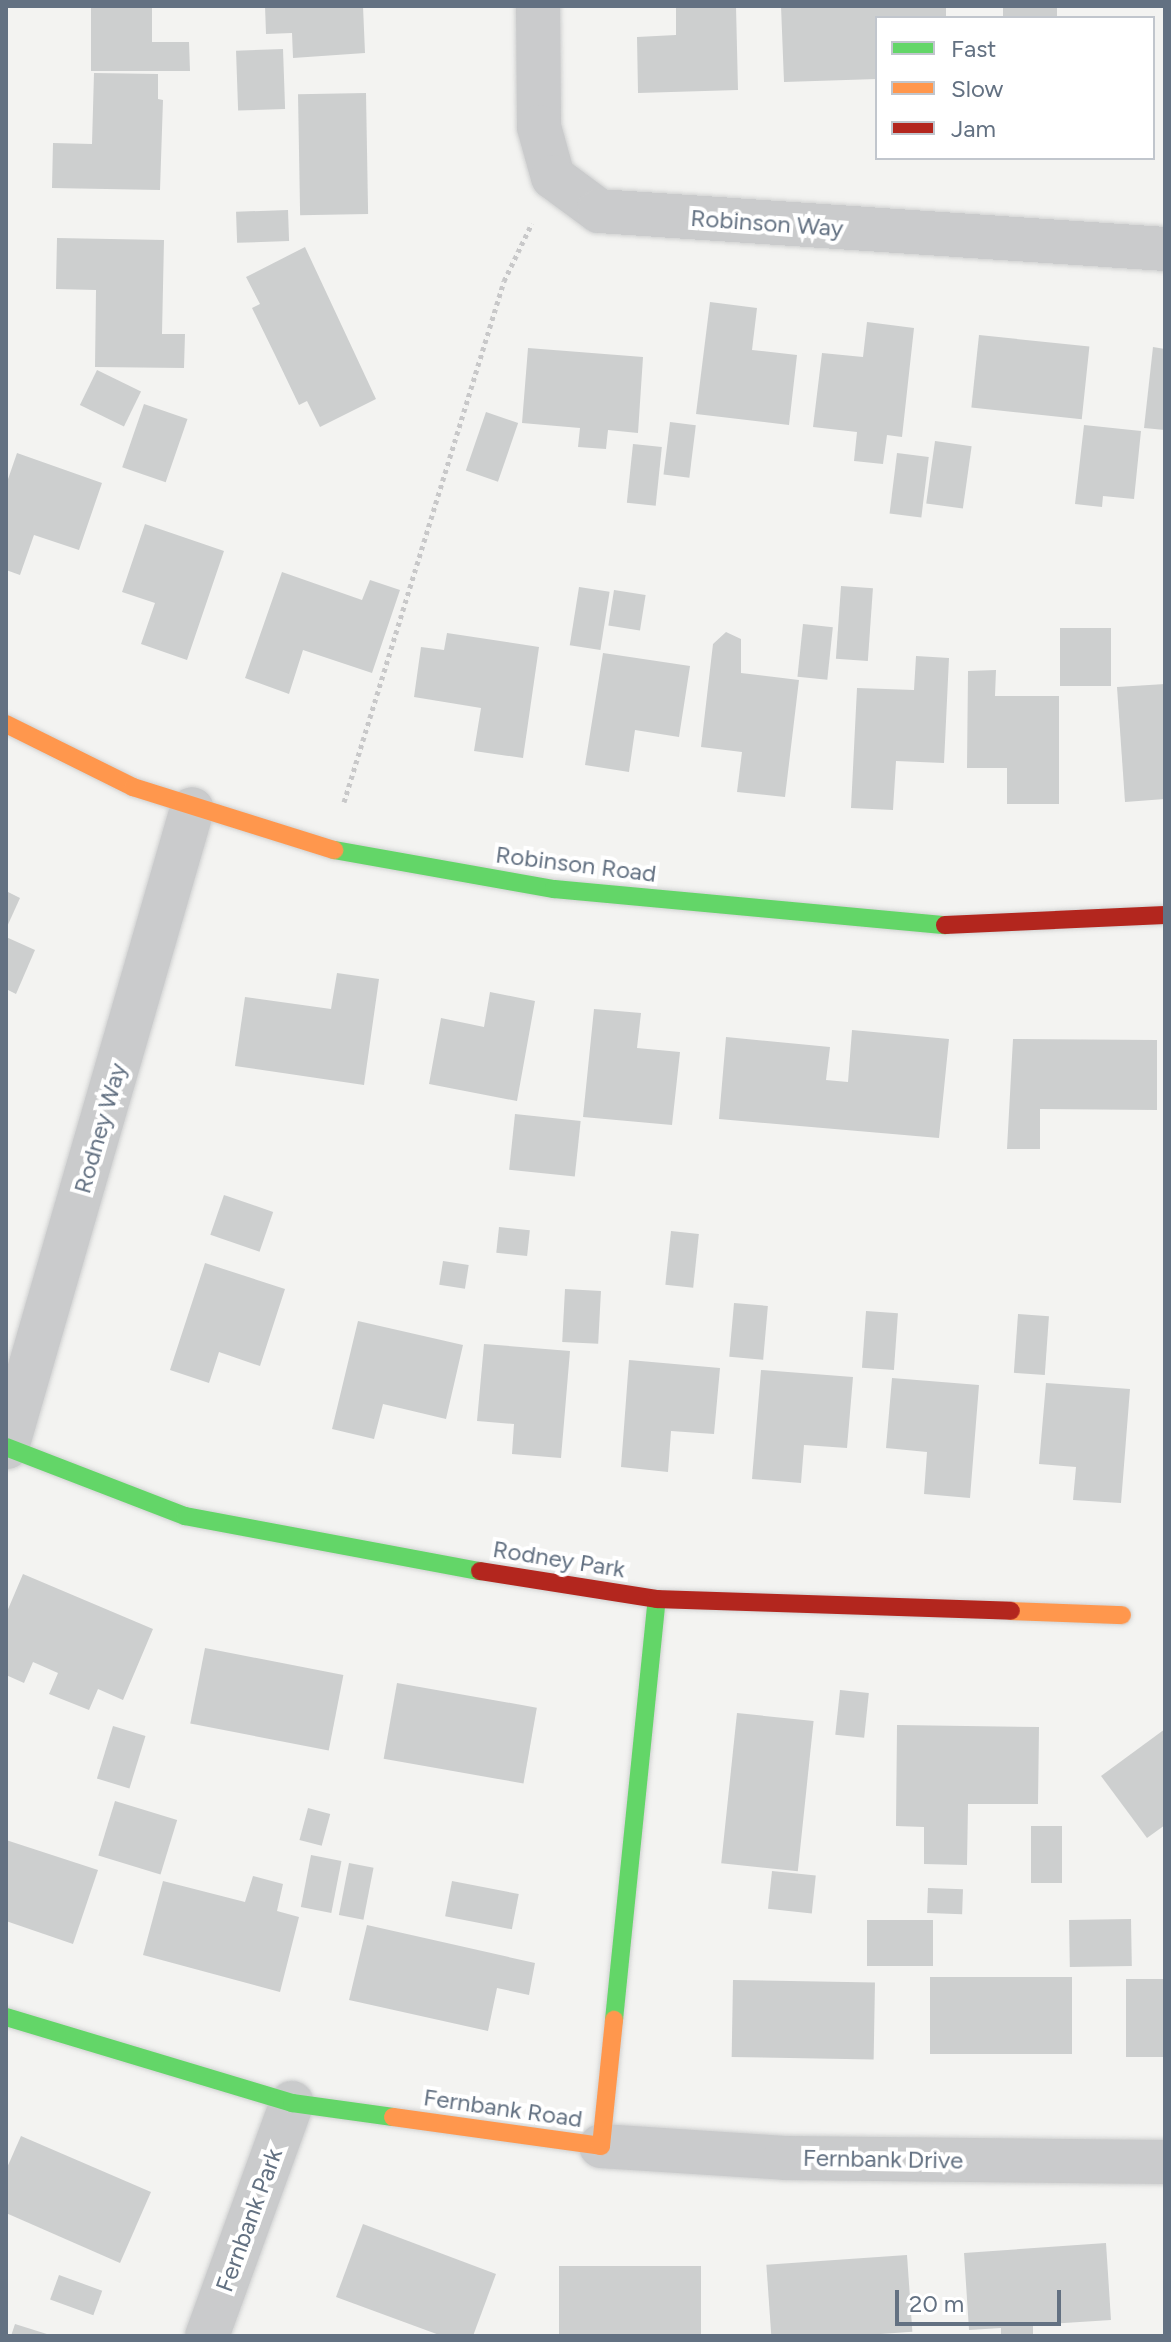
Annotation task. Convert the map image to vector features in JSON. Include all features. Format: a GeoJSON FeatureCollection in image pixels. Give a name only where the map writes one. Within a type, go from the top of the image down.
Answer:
{"type":"FeatureCollection","features":[{"type":"Feature","properties":{"kind":"street"},"geometry":{"type":"LineString","coordinates":[[538,6],[539,127],[553,177]]}},
{"type":"Feature","properties":{"kind":"street","name":"Robinson Way"},"geometry":{"type":"LineString","coordinates":[[553,177],[599,211],[1165,249]]}},
{"type":"Feature","properties":{"kind":"street","name":"Robinson Road"},"geometry":{"type":"LineString","coordinates":[[6,724],[133,787],[192,809],[330,849],[554,889],[950,925],[1165,915]]}},
{"type":"Feature","properties":{"kind":"street","name":"Rodney Way"},"geometry":{"type":"LineString","coordinates":[[6,1447],[192,809]]}},
{"type":"Feature","properties":{"kind":"street","name":"Rodney Park"},"geometry":{"type":"LineString","coordinates":[[6,1447],[185,1516],[657,1599],[1122,1615]]}},
{"type":"Feature","properties":{"kind":"street","name":"Fernbank Road"},"geometry":{"type":"LineString","coordinates":[[6,2017],[292,2103],[601,2146],[657,1599]]}},
{"type":"Feature","properties":{"kind":"street","name":"Fernbank Park"},"geometry":{"type":"LineString","coordinates":[[207,2336],[292,2103]]}},
{"type":"Feature","properties":{"kind":"street","name":"Fernbank Drive"},"geometry":{"type":"LineString","coordinates":[[601,2146],[785,2158],[1165,2162]]}},
{"type":"Feature","properties":{"kind":"path"},"geometry":{"type":"LineString","coordinates":[[330,849],[504,281],[553,177]]}},
{"type":"Feature","properties":{"kind":"building"},"geometry":{"type":"Polygon","coordinates":[[[91,6],[152,6],[152,42],[189,42],[190,71],[91,71],[91,6]]]}},
{"type":"Feature","properties":{"kind":"building"},"geometry":{"type":"Polygon","coordinates":[[[265,6],[363,6],[365,53],[293,58],[292,33],[266,34],[265,6]]]}},
{"type":"Feature","properties":{"kind":"building"},"geometry":{"type":"Polygon","coordinates":[[[676,6],[736,6],[738,90],[638,93],[637,37],[676,35],[676,6]]]}},
{"type":"Feature","properties":{"kind":"building"},"geometry":{"type":"Polygon","coordinates":[[[781,6],[946,7],[946,16],[875,16],[875,79],[784,82],[781,6]]]}},
{"type":"Feature","properties":{"kind":"building"},"geometry":{"type":"Polygon","coordinates":[[[1003,6],[1057,6],[1057,16],[1003,16],[1003,6]]]}},
{"type":"Feature","properties":{"kind":"building"},"geometry":{"type":"Polygon","coordinates":[[[283,49],[285,109],[238,111],[236,51],[283,49]]]}},
{"type":"Feature","properties":{"kind":"building"},"geometry":{"type":"Polygon","coordinates":[[[94,73],[158,74],[158,99],[163,100],[160,190],[52,188],[53,143],[92,144],[94,73]]]}},
{"type":"Feature","properties":{"kind":"building"},"geometry":{"type":"Polygon","coordinates":[[[366,93],[368,214],[300,215],[298,94],[366,93]]]}},
{"type":"Feature","properties":{"kind":"building"},"geometry":{"type":"Polygon","coordinates":[[[288,210],[289,241],[237,243],[236,212],[288,210]]]}},
{"type":"Feature","properties":{"kind":"building"},"geometry":{"type":"Polygon","coordinates":[[[57,238],[164,240],[162,334],[185,334],[184,368],[95,367],[96,290],[56,289],[57,238]]]}},
{"type":"Feature","properties":{"kind":"building"},"geometry":{"type":"Polygon","coordinates":[[[305,247],[376,399],[320,427],[307,401],[299,405],[252,308],[260,304],[246,277],[305,247]]]}},
{"type":"Feature","properties":{"kind":"building"},"geometry":{"type":"Polygon","coordinates":[[[710,302],[757,308],[752,350],[797,355],[789,425],[696,414],[710,302]]]}},
{"type":"Feature","properties":{"kind":"building"},"geometry":{"type":"Polygon","coordinates":[[[867,322],[914,328],[902,437],[887,435],[883,464],[854,461],[857,432],[813,427],[822,353],[863,357],[867,322]]]}},
{"type":"Feature","properties":{"kind":"building"},"geometry":{"type":"Polygon","coordinates":[[[979,335],[1089,347],[1082,419],[971,408],[979,335]]]}},
{"type":"Feature","properties":{"kind":"building"},"geometry":{"type":"Polygon","coordinates":[[[1153,347],[1165,349],[1165,430],[1144,428],[1153,347]]]}},
{"type":"Feature","properties":{"kind":"building"},"geometry":{"type":"Polygon","coordinates":[[[528,348],[643,357],[638,433],[608,430],[606,449],[578,447],[580,428],[522,423],[528,348]]]}},
{"type":"Feature","properties":{"kind":"building"},"geometry":{"type":"Polygon","coordinates":[[[97,370],[141,391],[124,427],[80,405],[97,370]]]}},
{"type":"Feature","properties":{"kind":"building"},"geometry":{"type":"Polygon","coordinates":[[[144,404],[187,419],[166,482],[122,467],[144,404]]]}},
{"type":"Feature","properties":{"kind":"building"},"geometry":{"type":"Polygon","coordinates":[[[486,412],[518,423],[498,482],[466,471],[486,412]]]}},
{"type":"Feature","properties":{"kind":"building"},"geometry":{"type":"Polygon","coordinates":[[[670,422],[696,425],[689,478],[664,475],[670,422]]]}},
{"type":"Feature","properties":{"kind":"building"},"geometry":{"type":"Polygon","coordinates":[[[1084,425],[1141,431],[1134,499],[1103,496],[1102,507],[1075,504],[1084,425]]]}},
{"type":"Feature","properties":{"kind":"building"},"geometry":{"type":"Polygon","coordinates":[[[935,441],[972,446],[963,509],[926,503],[935,441]]]}},
{"type":"Feature","properties":{"kind":"building"},"geometry":{"type":"Polygon","coordinates":[[[633,444],[662,447],[656,506],[627,503],[633,444]]]}},
{"type":"Feature","properties":{"kind":"building"},"geometry":{"type":"Polygon","coordinates":[[[17,453],[102,483],[79,550],[34,535],[20,575],[6,570],[6,485],[17,453]]]}},
{"type":"Feature","properties":{"kind":"building"},"geometry":{"type":"Polygon","coordinates":[[[897,453],[929,457],[921,517],[890,514],[897,453]]]}},
{"type":"Feature","properties":{"kind":"building"},"geometry":{"type":"Polygon","coordinates":[[[145,524],[224,551],[187,660],[141,644],[155,603],[122,592],[145,524]]]}},
{"type":"Feature","properties":{"kind":"building"},"geometry":{"type":"Polygon","coordinates":[[[282,572],[362,600],[370,580],[400,590],[372,673],[303,650],[289,694],[245,678],[282,572]]]}},
{"type":"Feature","properties":{"kind":"building"},"geometry":{"type":"Polygon","coordinates":[[[841,586],[873,588],[868,661],[836,659],[841,586]]]}},
{"type":"Feature","properties":{"kind":"building"},"geometry":{"type":"Polygon","coordinates":[[[579,587],[610,592],[600,650],[570,645],[579,587]]]}},
{"type":"Feature","properties":{"kind":"building"},"geometry":{"type":"Polygon","coordinates":[[[614,590],[646,595],[640,631],[608,626],[614,590]]]}},
{"type":"Feature","properties":{"kind":"building"},"geometry":{"type":"Polygon","coordinates":[[[803,624],[833,627],[827,680],[797,677],[803,624]]]}},
{"type":"Feature","properties":{"kind":"building"},"geometry":{"type":"Polygon","coordinates":[[[1060,628],[1111,628],[1111,686],[1060,686],[1060,628]]]}},
{"type":"Feature","properties":{"kind":"building"},"geometry":{"type":"Polygon","coordinates":[[[726,632],[741,639],[741,673],[799,680],[785,797],[737,792],[742,752],[701,747],[713,644],[726,632]]]}},
{"type":"Feature","properties":{"kind":"building"},"geometry":{"type":"Polygon","coordinates":[[[447,633],[539,647],[523,758],[474,751],[481,708],[414,697],[421,647],[444,650],[447,633]]]}},
{"type":"Feature","properties":{"kind":"building"},"geometry":{"type":"Polygon","coordinates":[[[603,653],[690,666],[679,737],[635,730],[629,772],[585,765],[603,653]]]}},
{"type":"Feature","properties":{"kind":"building"},"geometry":{"type":"Polygon","coordinates":[[[916,656],[949,658],[944,763],[896,761],[893,810],[851,808],[857,688],[914,690],[916,656]]]}},
{"type":"Feature","properties":{"kind":"building"},"geometry":{"type":"Polygon","coordinates":[[[996,670],[995,696],[1059,696],[1059,804],[1007,804],[1007,768],[967,768],[968,671],[996,670]]]}},
{"type":"Feature","properties":{"kind":"building"},"geometry":{"type":"Polygon","coordinates":[[[1165,684],[1165,799],[1125,802],[1117,687],[1165,684]]]}},
{"type":"Feature","properties":{"kind":"building"},"geometry":{"type":"Polygon","coordinates":[[[6,891],[20,898],[6,929],[6,891]]]}},
{"type":"Feature","properties":{"kind":"building"},"geometry":{"type":"Polygon","coordinates":[[[6,937],[35,950],[16,994],[6,989],[6,937]]]}},
{"type":"Feature","properties":{"kind":"building"},"geometry":{"type":"Polygon","coordinates":[[[337,973],[379,979],[364,1085],[235,1066],[245,997],[331,1009],[337,973]]]}},
{"type":"Feature","properties":{"kind":"building"},"geometry":{"type":"Polygon","coordinates":[[[490,992],[535,1001],[517,1101],[429,1084],[441,1018],[484,1027],[490,992]]]}},
{"type":"Feature","properties":{"kind":"building"},"geometry":{"type":"Polygon","coordinates":[[[594,1009],[641,1013],[637,1048],[680,1052],[672,1125],[583,1117],[594,1009]]]}},
{"type":"Feature","properties":{"kind":"building"},"geometry":{"type":"Polygon","coordinates":[[[852,1030],[949,1039],[939,1138],[719,1119],[726,1037],[830,1047],[826,1080],[848,1082],[852,1030]]]}},
{"type":"Feature","properties":{"kind":"building"},"geometry":{"type":"Polygon","coordinates":[[[1013,1039],[1157,1040],[1157,1110],[1040,1109],[1040,1149],[1007,1149],[1013,1039]]]}},
{"type":"Feature","properties":{"kind":"building"},"geometry":{"type":"Polygon","coordinates":[[[515,1114],[581,1121],[575,1177],[509,1170],[515,1114]]]}},
{"type":"Feature","properties":{"kind":"building"},"geometry":{"type":"Polygon","coordinates":[[[224,1195],[273,1212],[259,1252],[210,1235],[224,1195]]]}},
{"type":"Feature","properties":{"kind":"building"},"geometry":{"type":"Polygon","coordinates":[[[499,1227],[530,1230],[527,1256],[496,1253],[499,1227]]]}},
{"type":"Feature","properties":{"kind":"building"},"geometry":{"type":"Polygon","coordinates":[[[671,1231],[699,1234],[693,1288],[665,1285],[671,1231]]]}},
{"type":"Feature","properties":{"kind":"building"},"geometry":{"type":"Polygon","coordinates":[[[443,1261],[469,1265],[465,1289],[439,1285],[443,1261]]]}},
{"type":"Feature","properties":{"kind":"building"},"geometry":{"type":"Polygon","coordinates":[[[205,1263],[285,1289],[260,1366],[219,1352],[209,1383],[170,1370],[205,1263]]]}},
{"type":"Feature","properties":{"kind":"building"},"geometry":{"type":"Polygon","coordinates":[[[565,1289],[601,1291],[598,1344],[562,1342],[565,1289]]]}},
{"type":"Feature","properties":{"kind":"building"},"geometry":{"type":"Polygon","coordinates":[[[734,1303],[768,1306],[763,1360],[729,1357],[734,1303]]]}},
{"type":"Feature","properties":{"kind":"building"},"geometry":{"type":"Polygon","coordinates":[[[866,1311],[898,1313],[894,1370],[862,1368],[866,1311]]]}},
{"type":"Feature","properties":{"kind":"building"},"geometry":{"type":"Polygon","coordinates":[[[1018,1314],[1049,1316],[1045,1375],[1014,1373],[1018,1314]]]}},
{"type":"Feature","properties":{"kind":"building"},"geometry":{"type":"Polygon","coordinates":[[[358,1321],[463,1345],[446,1419],[383,1404],[374,1439],[332,1429],[358,1321]]]}},
{"type":"Feature","properties":{"kind":"building"},"geometry":{"type":"Polygon","coordinates":[[[484,1344],[570,1351],[561,1458],[512,1454],[514,1424],[477,1421],[484,1344]]]}},
{"type":"Feature","properties":{"kind":"building"},"geometry":{"type":"Polygon","coordinates":[[[629,1360],[720,1368],[714,1434],[671,1431],[668,1472],[621,1467],[629,1360]]]}},
{"type":"Feature","properties":{"kind":"building"},"geometry":{"type":"Polygon","coordinates":[[[761,1370],[853,1377],[847,1448],[804,1445],[801,1483],[752,1479],[761,1370]]]}},
{"type":"Feature","properties":{"kind":"building"},"geometry":{"type":"Polygon","coordinates":[[[892,1378],[979,1385],[970,1498],[924,1494],[927,1452],[886,1448],[892,1378]]]}},
{"type":"Feature","properties":{"kind":"building"},"geometry":{"type":"Polygon","coordinates":[[[1046,1383],[1130,1389],[1121,1503],[1073,1500],[1076,1467],[1039,1464],[1046,1383]]]}},
{"type":"Feature","properties":{"kind":"building"},"geometry":{"type":"Polygon","coordinates":[[[23,1574],[153,1629],[123,1700],[98,1689],[89,1710],[49,1694],[58,1673],[33,1662],[24,1683],[6,1675],[6,1614],[23,1574]]]}},
{"type":"Feature","properties":{"kind":"building"},"geometry":{"type":"Polygon","coordinates":[[[205,1648],[343,1675],[329,1750],[190,1724],[205,1648]]]}},
{"type":"Feature","properties":{"kind":"building"},"geometry":{"type":"Polygon","coordinates":[[[397,1683],[537,1708],[523,1783],[384,1759],[397,1683]]]}},
{"type":"Feature","properties":{"kind":"building"},"geometry":{"type":"Polygon","coordinates":[[[840,1690],[869,1693],[864,1738],[835,1735],[840,1690]]]}},
{"type":"Feature","properties":{"kind":"building"},"geometry":{"type":"Polygon","coordinates":[[[737,1713],[814,1721],[798,1871],[721,1863],[737,1713]]]}},
{"type":"Feature","properties":{"kind":"building"},"geometry":{"type":"Polygon","coordinates":[[[897,1725],[1039,1727],[1038,1804],[968,1804],[967,1865],[924,1864],[924,1827],[896,1826],[897,1725]]]}},
{"type":"Feature","properties":{"kind":"building"},"geometry":{"type":"Polygon","coordinates":[[[113,1726],[146,1736],[129,1789],[97,1779],[113,1726]]]}},
{"type":"Feature","properties":{"kind":"building"},"geometry":{"type":"Polygon","coordinates":[[[1165,1729],[1165,1825],[1147,1838],[1101,1776],[1165,1729]]]}},
{"type":"Feature","properties":{"kind":"building"},"geometry":{"type":"Polygon","coordinates":[[[115,1801],[177,1820],[160,1875],[98,1856],[115,1801]]]}},
{"type":"Feature","properties":{"kind":"building"},"geometry":{"type":"Polygon","coordinates":[[[308,1808],[330,1814],[322,1846],[299,1840],[308,1808]]]}},
{"type":"Feature","properties":{"kind":"building"},"geometry":{"type":"Polygon","coordinates":[[[1031,1826],[1062,1826],[1062,1883],[1031,1883],[1031,1826]]]}},
{"type":"Feature","properties":{"kind":"building"},"geometry":{"type":"Polygon","coordinates":[[[6,1840],[98,1870],[73,1944],[6,1921],[6,1840]]]}},
{"type":"Feature","properties":{"kind":"building"},"geometry":{"type":"Polygon","coordinates":[[[311,1855],[341,1861],[331,1913],[301,1907],[311,1855]]]}},
{"type":"Feature","properties":{"kind":"building"},"geometry":{"type":"Polygon","coordinates":[[[349,1863],[374,1868],[363,1920],[339,1915],[349,1863]]]}},
{"type":"Feature","properties":{"kind":"building"},"geometry":{"type":"Polygon","coordinates":[[[772,1871],[816,1876],[812,1913],[768,1909],[772,1871]]]}},
{"type":"Feature","properties":{"kind":"building"},"geometry":{"type":"Polygon","coordinates":[[[253,1876],[283,1884],[277,1911],[299,1917],[280,1992],[143,1955],[163,1881],[245,1902],[253,1876]]]}},
{"type":"Feature","properties":{"kind":"building"},"geometry":{"type":"Polygon","coordinates":[[[452,1881],[519,1894],[512,1929],[445,1916],[452,1881]]]}},
{"type":"Feature","properties":{"kind":"building"},"geometry":{"type":"Polygon","coordinates":[[[928,1888],[963,1889],[962,1914],[927,1913],[928,1888]]]}},
{"type":"Feature","properties":{"kind":"building"},"geometry":{"type":"Polygon","coordinates":[[[1131,1919],[1132,1966],[1070,1967],[1069,1920],[1131,1919]]]}},
{"type":"Feature","properties":{"kind":"building"},"geometry":{"type":"Polygon","coordinates":[[[867,1920],[933,1920],[933,1966],[867,1966],[867,1920]]]}},
{"type":"Feature","properties":{"kind":"building"},"geometry":{"type":"Polygon","coordinates":[[[367,1925],[535,1963],[529,1995],[497,1988],[488,2031],[349,2000],[367,1925]]]}},
{"type":"Feature","properties":{"kind":"building"},"geometry":{"type":"Polygon","coordinates":[[[930,1977],[1072,1977],[1072,2054],[930,2054],[930,1977]]]}},
{"type":"Feature","properties":{"kind":"building"},"geometry":{"type":"Polygon","coordinates":[[[1126,1979],[1165,1979],[1165,2057],[1126,2057],[1126,1979]]]}},
{"type":"Feature","properties":{"kind":"building"},"geometry":{"type":"Polygon","coordinates":[[[733,1980],[875,1982],[874,2059],[732,2057],[733,1980]]]}},
{"type":"Feature","properties":{"kind":"building"},"geometry":{"type":"Polygon","coordinates":[[[21,2136],[151,2192],[120,2263],[6,2213],[6,2170],[21,2136]]]}},
{"type":"Feature","properties":{"kind":"building"},"geometry":{"type":"Polygon","coordinates":[[[363,2224],[496,2274],[473,2336],[442,2336],[336,2297],[363,2224]]]}},
{"type":"Feature","properties":{"kind":"building"},"geometry":{"type":"Polygon","coordinates":[[[1106,2243],[1111,2320],[1033,2325],[1033,2336],[1001,2336],[1001,2328],[969,2330],[964,2253],[1106,2243]]]}},
{"type":"Feature","properties":{"kind":"building"},"geometry":{"type":"Polygon","coordinates":[[[907,2255],[912,2332],[852,2336],[771,2336],[766,2265],[907,2255]]]}},
{"type":"Feature","properties":{"kind":"building"},"geometry":{"type":"Polygon","coordinates":[[[559,2266],[701,2266],[701,2336],[559,2336],[559,2266]]]}},
{"type":"Feature","properties":{"kind":"building"},"geometry":{"type":"Polygon","coordinates":[[[59,2275],[102,2291],[93,2315],[50,2299],[59,2275]]]}},
{"type":"Feature","properties":{"kind":"building"},"geometry":{"type":"Polygon","coordinates":[[[15,2324],[50,2335],[50,2336],[11,2336],[15,2324]]]}},
{"type":"Feature","properties":{"kind":"traffic: fast"},"geometry":{"type":"LineString","coordinates":[[334,850],[554,889],[945,925]]}},
{"type":"Feature","properties":{"kind":"traffic: fast"},"geometry":{"type":"LineString","coordinates":[[6,1447],[185,1516],[480,1571]]}},
{"type":"Feature","properties":{"kind":"traffic: fast"},"geometry":{"type":"LineString","coordinates":[[614,2020],[657,1599]]}},
{"type":"Feature","properties":{"kind":"traffic: fast"},"geometry":{"type":"LineString","coordinates":[[6,2017],[292,2103],[393,2117]]}},
{"type":"Feature","properties":{"kind":"traffic: slow"},"geometry":{"type":"LineString","coordinates":[[6,724],[133,787],[334,850]]}},
{"type":"Feature","properties":{"kind":"traffic: slow"},"geometry":{"type":"LineString","coordinates":[[1011,1611],[1122,1615]]}},
{"type":"Feature","properties":{"kind":"traffic: slow"},"geometry":{"type":"LineString","coordinates":[[393,2117],[601,2146],[614,2020]]}},
{"type":"Feature","properties":{"kind":"traffic: jam"},"geometry":{"type":"LineString","coordinates":[[945,925],[1165,915]]}},
{"type":"Feature","properties":{"kind":"traffic: jam"},"geometry":{"type":"LineString","coordinates":[[480,1571],[657,1599],[1011,1611]]}}]}
